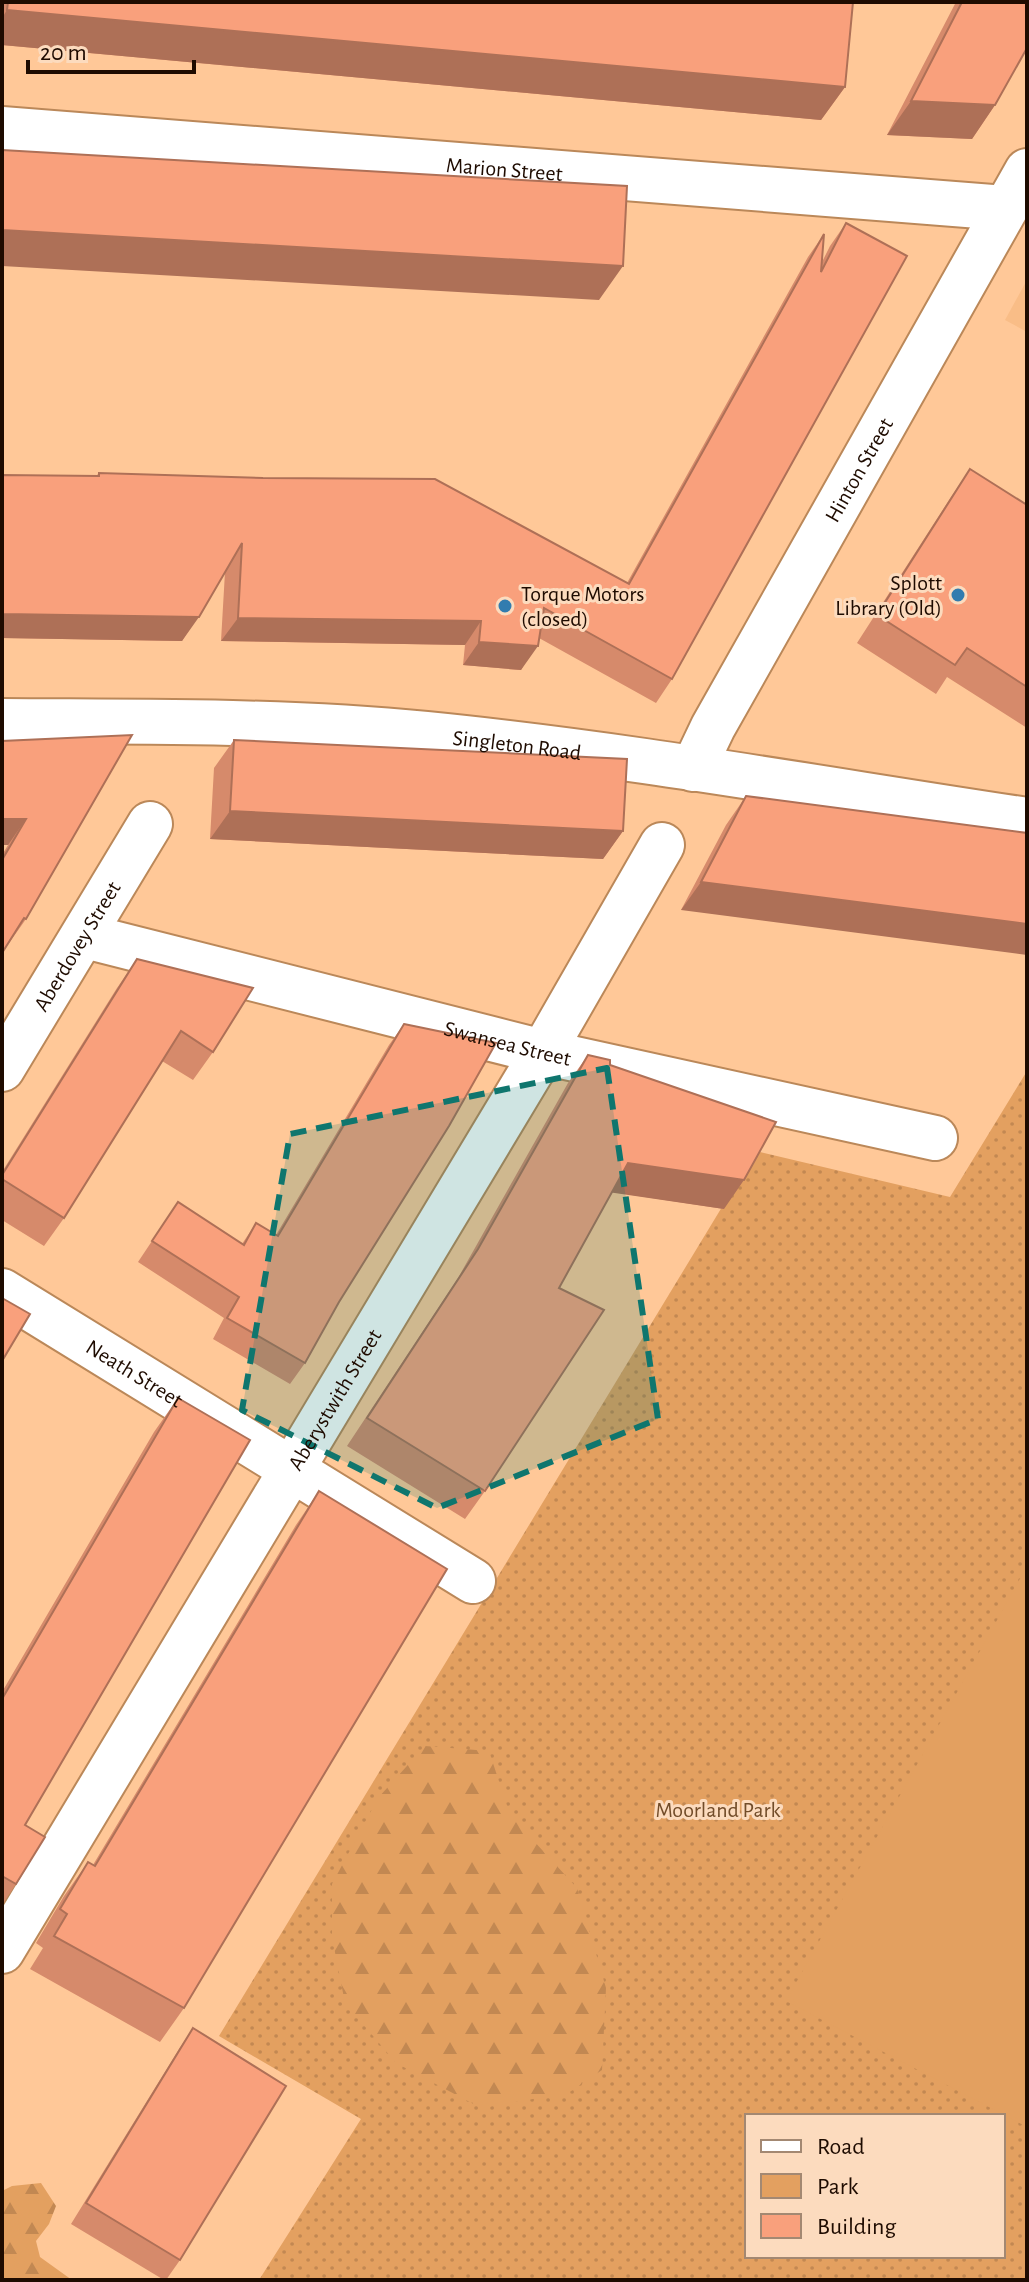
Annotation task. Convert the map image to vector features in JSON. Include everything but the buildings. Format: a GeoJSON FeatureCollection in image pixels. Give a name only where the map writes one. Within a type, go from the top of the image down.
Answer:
{"type":"FeatureCollection","features":[{"type":"Feature","properties":{"kind":"street","name":"Marion Street"},"geometry":{"type":"LineString","coordinates":[[2,129],[1005,208]]}},
{"type":"Feature","properties":{"kind":"street","name":"Hinton Street"},"geometry":{"type":"LineString","coordinates":[[693,769],[713,727],[1027,171]]}},
{"type":"Feature","properties":{"kind":"street","name":"Singleton Road"},"geometry":{"type":"LineString","coordinates":[[2,721],[216,722],[423,734],[693,769],[1027,820]]}},
{"type":"Feature","properties":{"kind":"street","name":"Aberdovey Street"},"geometry":{"type":"LineString","coordinates":[[2,1069],[150,824]]}},
{"type":"Feature","properties":{"kind":"street","name":"Aberystwith Street"},"geometry":{"type":"LineString","coordinates":[[3,1946],[543,1052],[662,845]]}},
{"type":"Feature","properties":{"kind":"street","name":"Swansea Street"},"geometry":{"type":"LineString","coordinates":[[85,936],[543,1052],[935,1138]]}},
{"type":"Feature","properties":{"kind":"street","name":"Neath Street"},"geometry":{"type":"LineString","coordinates":[[2,1291],[473,1581]]}},
{"type":"Feature","properties":{"kind":"highlighted area"},"geometry":{"type":"Polygon","coordinates":[[[607,1068],[658,1419],[437,1508],[242,1410],[290,1134],[607,1068]]]}},
{"type":"Feature","properties":{"kind":"shaded area"},"geometry":{"type":"Polygon","coordinates":[[[1027,280],[1027,332],[1005,320],[1027,280]]]}},
{"type":"Feature","properties":{"kind":"green space","name":"Moorland Park"},"geometry":{"type":"Polygon","coordinates":[[[1027,1071],[1027,2280],[259,2280],[361,2119],[219,2036],[756,1151],[950,1197],[1027,1071]]]}},
{"type":"Feature","properties":{"kind":"green space"},"geometry":{"type":"Polygon","coordinates":[[[1027,1566],[1027,2127],[786,2001],[1027,1566]]]}},
{"type":"Feature","properties":{"kind":"green space"},"geometry":{"type":"Polygon","coordinates":[[[425,1746],[489,1751],[510,1815],[577,1888],[606,1988],[602,2070],[568,2093],[481,2108],[396,2063],[345,2003],[332,1937],[332,1884],[378,1798],[425,1746]]]}},
{"type":"Feature","properties":{"kind":"green space"},"geometry":{"type":"Polygon","coordinates":[[[41,2183],[56,2206],[49,2224],[36,2241],[40,2257],[72,2280],[2,2280],[2,2191],[12,2186],[41,2183]]]}},
{"type":"Feature","properties":{"kind":"place","name":"Splott Library (Old)"},"geometry":{"type":"Point","coordinates":[958,595]}},
{"type":"Feature","properties":{"kind":"place","name":"Torque Motors (closed)"},"geometry":{"type":"Point","coordinates":[505,606]}}]}
